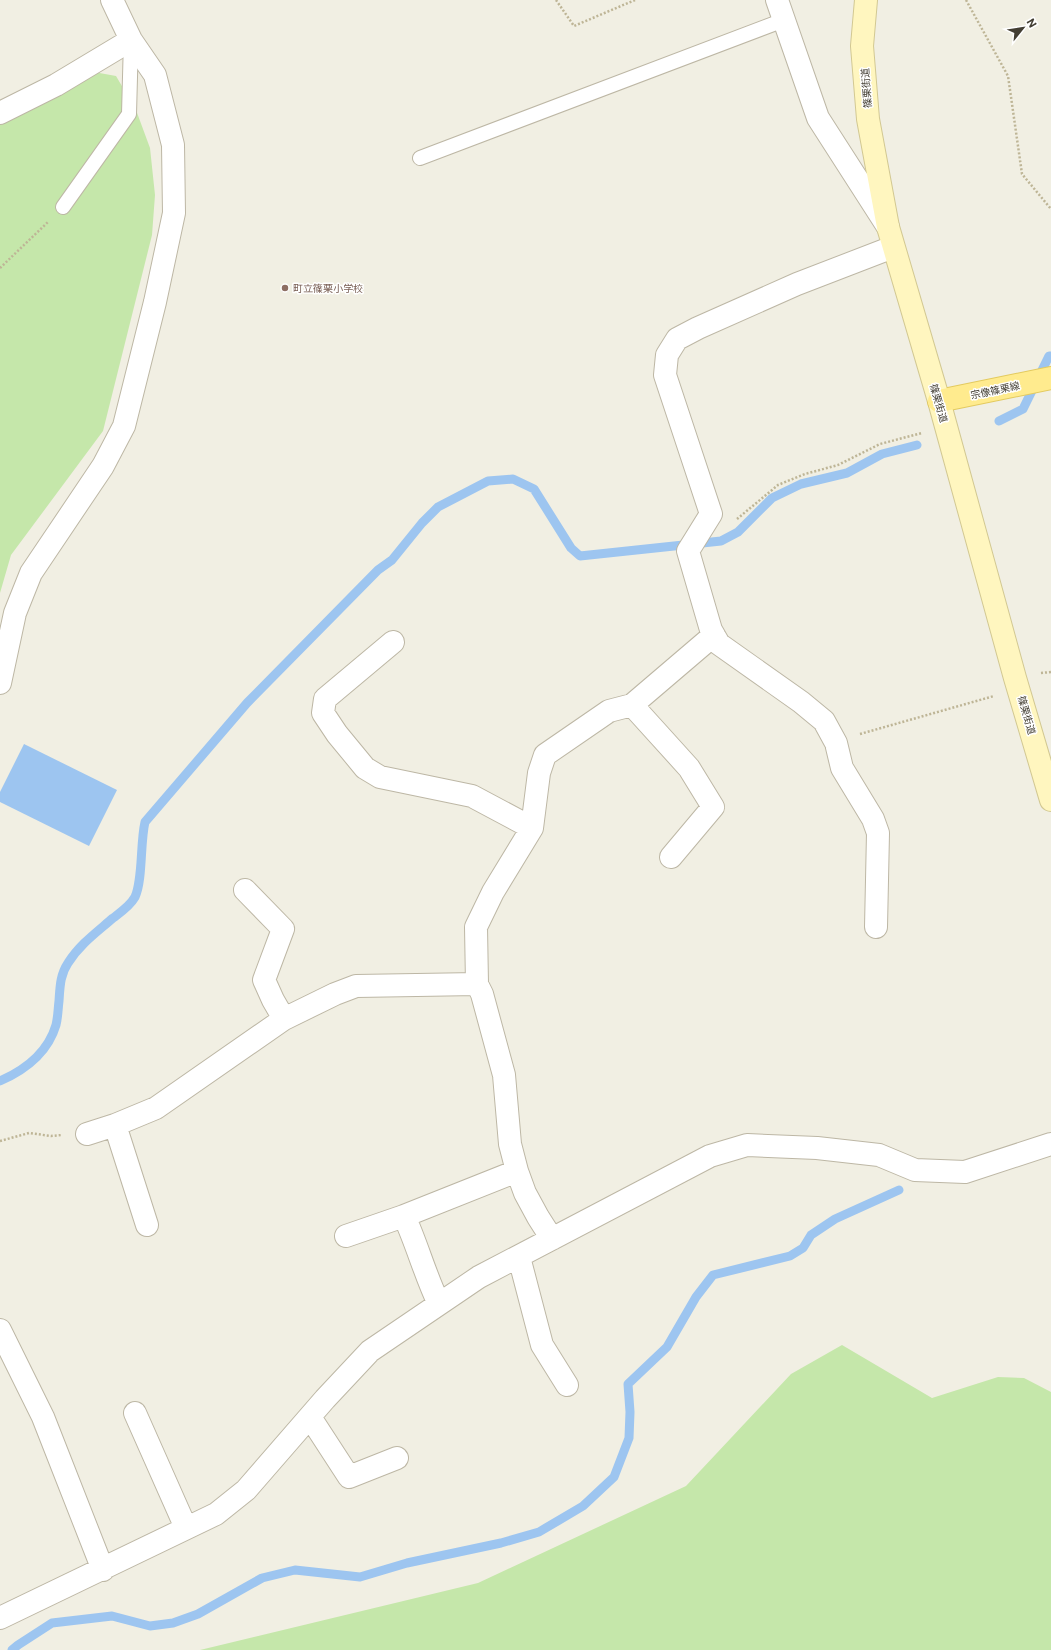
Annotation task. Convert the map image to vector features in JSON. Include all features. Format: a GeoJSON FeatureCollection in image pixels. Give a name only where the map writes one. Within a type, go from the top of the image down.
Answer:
{"type":"FeatureCollection","features":[{"type":"Feature","properties":{"kind":"main road","name":"篠栗街道"},"geometry":{"type":"LineString","coordinates":[[866,0],[862,46],[868,119],[890,237],[939,402],[1051,800]]}},
{"type":"Feature","properties":{"kind":"main road","name":"宗像篠栗線"},"geometry":{"type":"LineString","coordinates":[[939,402],[1051,378]]}},
{"type":"Feature","properties":{"kind":"street"},"geometry":{"type":"LineString","coordinates":[[0,683],[15,613],[31,573],[103,466],[124,426],[155,302],[174,213],[173,145],[155,75],[131,40],[112,0]]}},
{"type":"Feature","properties":{"kind":"street"},"geometry":{"type":"LineString","coordinates":[[780,10],[818,118],[890,237],[797,284],[698,328],[677,339],[667,355],[665,375],[711,514],[688,550],[711,630],[719,644],[801,702],[824,721],[836,742],[842,768],[874,819],[878,833],[876,926]]}},
{"type":"Feature","properties":{"kind":"street"},"geometry":{"type":"LineString","coordinates":[[0,113],[56,85],[131,40]]}},
{"type":"Feature","properties":{"kind":"street"},"geometry":{"type":"LineString","coordinates":[[552,1239],[525,1193],[517,1171],[510,1144],[504,1075],[482,994],[477,984],[476,927],[493,892],[532,828],[539,773],[545,755],[609,711],[632,705],[714,635]]}},
{"type":"Feature","properties":{"kind":"street"},"geometry":{"type":"LineString","coordinates":[[394,642],[325,699],[323,713],[337,734],[365,768],[380,777],[472,796],[532,828]]}},
{"type":"Feature","properties":{"kind":"street"},"geometry":{"type":"LineString","coordinates":[[632,705],[688,768],[713,807],[671,857]]}},
{"type":"Feature","properties":{"kind":"street"},"geometry":{"type":"LineString","coordinates":[[245,890],[283,929],[264,980],[284,1019]]}},
{"type":"Feature","properties":{"kind":"street"},"geometry":{"type":"LineString","coordinates":[[87,1134],[115,1125],[156,1108],[284,1019],[335,994],[356,986],[477,984]]}},
{"type":"Feature","properties":{"kind":"street"},"geometry":{"type":"LineString","coordinates":[[115,1125],[147,1225]]}},
{"type":"Feature","properties":{"kind":"street"},"geometry":{"type":"LineString","coordinates":[[0,1618],[103,1570],[216,1514],[246,1490],[325,1399],[370,1351],[479,1278],[710,1156],[747,1145],[817,1148],[879,1155],[915,1170],[965,1172],[1051,1144]]}},
{"type":"Feature","properties":{"kind":"street"},"geometry":{"type":"LineString","coordinates":[[346,1236],[404,1216],[517,1171]]}},
{"type":"Feature","properties":{"kind":"street"},"geometry":{"type":"LineString","coordinates":[[404,1216],[413,1234],[432,1289],[439,1304]]}},
{"type":"Feature","properties":{"kind":"street"},"geometry":{"type":"LineString","coordinates":[[519,1257],[542,1345],[567,1385]]}},
{"type":"Feature","properties":{"kind":"street"},"geometry":{"type":"LineString","coordinates":[[0,1330],[43,1417],[103,1570]]}},
{"type":"Feature","properties":{"kind":"street"},"geometry":{"type":"LineString","coordinates":[[135,1413],[186,1528]]}},
{"type":"Feature","properties":{"kind":"street"},"geometry":{"type":"LineString","coordinates":[[310,1417],[349,1477],[397,1458]]}},
{"type":"Feature","properties":{"kind":"lane"},"geometry":{"type":"LineString","coordinates":[[420,158],[780,10]]}},
{"type":"Feature","properties":{"kind":"lane"},"geometry":{"type":"LineString","coordinates":[[62,207],[129,114],[131,40]]}},
{"type":"Feature","properties":{"kind":"path"},"geometry":{"type":"LineString","coordinates":[[556,0],[574,26],[635,0]]}},
{"type":"Feature","properties":{"kind":"path"},"geometry":{"type":"LineString","coordinates":[[966,0],[1008,76],[1022,174],[1051,210]]}},
{"type":"Feature","properties":{"kind":"path"},"geometry":{"type":"LineString","coordinates":[[0,268],[62,207]]}},
{"type":"Feature","properties":{"kind":"path"},"geometry":{"type":"LineString","coordinates":[[699,532],[717,533],[778,486],[805,474],[838,465],[880,444],[946,427]]}},
{"type":"Feature","properties":{"kind":"path"},"geometry":{"type":"LineString","coordinates":[[836,742],[1019,689]]}},
{"type":"Feature","properties":{"kind":"path"},"geometry":{"type":"LineString","coordinates":[[0,1141],[29,1133],[51,1136],[87,1134]]}},
{"type":"Feature","properties":{"kind":"green space"},"geometry":{"type":"Polygon","coordinates":[[[94,72],[116,76],[136,110],[150,148],[155,195],[152,235],[103,431],[11,555],[0,593],[0,120],[94,72]]]}},
{"type":"Feature","properties":{"kind":"green space"},"geometry":{"type":"Polygon","coordinates":[[[842,1345],[932,1398],[998,1377],[1024,1378],[1051,1392],[1051,1650],[200,1650],[478,1583],[686,1486],[791,1374],[842,1345]]]}},
{"type":"Feature","properties":{"kind":"water"},"geometry":{"type":"Polygon","coordinates":[[[24,744],[117,790],[89,846],[0,802],[0,792],[24,744]]]}},
{"type":"Feature","properties":{"kind":"waterway"},"geometry":{"type":"LineString","coordinates":[[999,421],[1023,409],[1049,356],[1051,356]]}},
{"type":"Feature","properties":{"kind":"waterway"},"geometry":{"type":"LineString","coordinates":[[0,1081],[27,1066],[47,1044],[56,1025],[61,981],[63,972],[68,963],[83,944],[125,909],[135,897],[138,890],[145,822],[247,703],[378,570],[392,560],[422,523],[438,507],[488,481],[513,479],[534,489],[571,548],[580,556],[721,541],[738,532],[772,498],[801,484],[847,473],[882,454],[917,445]]}},
{"type":"Feature","properties":{"kind":"waterway"},"geometry":{"type":"LineString","coordinates":[[12,1650],[52,1623],[112,1616],[150,1626],[173,1623],[198,1614],[262,1578],[295,1570],[360,1577],[407,1563],[501,1543],[539,1532],[583,1506],[614,1477],[629,1438],[630,1412],[628,1384],[667,1347],[696,1297],[713,1275],[790,1256],[803,1248],[811,1235],[835,1219],[899,1190]]}},
{"type":"Feature","properties":{"kind":"place","name":"町立篠栗小学校"},"geometry":{"type":"Point","coordinates":[285,288]}}]}
